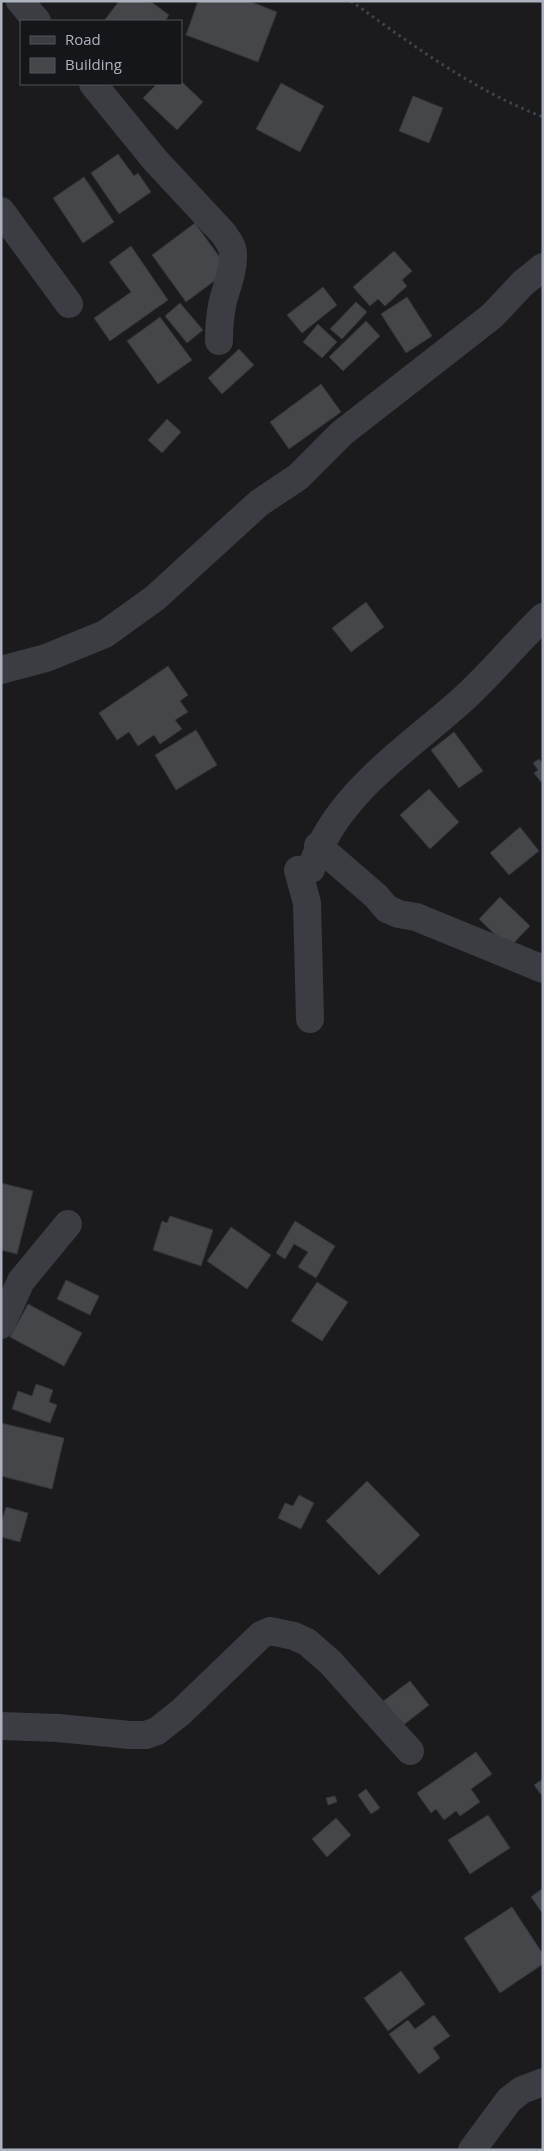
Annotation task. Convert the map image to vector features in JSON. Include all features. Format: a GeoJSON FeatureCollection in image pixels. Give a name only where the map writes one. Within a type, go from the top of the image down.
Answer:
{"type":"FeatureCollection","features":[{"type":"Feature","properties":{"kind":"street"},"geometry":{"type":"LineString","coordinates":[[20,1],[36,20]]}},
{"type":"Feature","properties":{"kind":"street"},"geometry":{"type":"LineString","coordinates":[[94,85],[155,160],[218,227],[231,245],[234,253],[233,264],[222,303],[219,340]]}},
{"type":"Feature","properties":{"kind":"street"},"geometry":{"type":"LineString","coordinates":[[1,211],[69,304]]}},
{"type":"Feature","properties":{"kind":"street"},"geometry":{"type":"LineString","coordinates":[[1,670],[46,658],[105,634],[155,598],[259,503],[298,477],[342,433],[492,316],[523,283],[543,267]]}},
{"type":"Feature","properties":{"kind":"street"},"geometry":{"type":"LineString","coordinates":[[310,1019],[307,903],[298,870],[311,869],[318,846],[354,796],[386,765],[462,700],[543,617]]}},
{"type":"Feature","properties":{"kind":"street"},"geometry":{"type":"LineString","coordinates":[[318,846],[376,896],[387,909],[399,914],[416,917],[543,969]]}},
{"type":"Feature","properties":{"kind":"street"},"geometry":{"type":"LineString","coordinates":[[1,1325],[21,1281],[68,1224]]}},
{"type":"Feature","properties":{"kind":"street"},"geometry":{"type":"LineString","coordinates":[[1,1726],[58,1728],[146,1735],[157,1731],[181,1712],[261,1635],[270,1631],[294,1636],[307,1642],[330,1662],[410,1751]]}},
{"type":"Feature","properties":{"kind":"street"},"geometry":{"type":"LineString","coordinates":[[472,2150],[509,2100],[522,2090],[543,2082]]}},
{"type":"Feature","properties":{"kind":"path"},"geometry":{"type":"LineString","coordinates":[[350,1],[413,45],[465,77],[510,104],[543,117]]}},
{"type":"Feature","properties":{"kind":"building"},"geometry":{"type":"Polygon","coordinates":[[[119,1],[150,1],[169,15],[166,20],[105,20],[119,1]]]}},
{"type":"Feature","properties":{"kind":"building"},"geometry":{"type":"Polygon","coordinates":[[[198,1],[249,1],[277,12],[258,62],[186,35],[198,1]]]}},
{"type":"Feature","properties":{"kind":"building"},"geometry":{"type":"Polygon","coordinates":[[[182,82],[203,102],[177,130],[143,98],[156,85],[182,85],[182,82]]]}},
{"type":"Feature","properties":{"kind":"building"},"geometry":{"type":"Polygon","coordinates":[[[281,83],[324,106],[300,152],[256,129],[281,83]]]}},
{"type":"Feature","properties":{"kind":"building"},"geometry":{"type":"Polygon","coordinates":[[[413,96],[443,108],[429,143],[399,131],[413,96]]]}},
{"type":"Feature","properties":{"kind":"building"},"geometry":{"type":"Polygon","coordinates":[[[118,154],[134,176],[138,173],[151,192],[119,214],[91,173],[118,154]]]}},
{"type":"Feature","properties":{"kind":"building"},"geometry":{"type":"Polygon","coordinates":[[[84,177],[114,222],[83,243],[53,198],[84,177]]]}},
{"type":"Feature","properties":{"kind":"building"},"geometry":{"type":"Polygon","coordinates":[[[195,223],[229,270],[186,302],[152,255],[195,223]]]}},
{"type":"Feature","properties":{"kind":"building"},"geometry":{"type":"Polygon","coordinates":[[[131,246],[168,300],[110,341],[94,318],[131,292],[109,262],[131,246]]]}},
{"type":"Feature","properties":{"kind":"building"},"geometry":{"type":"Polygon","coordinates":[[[394,251],[412,271],[402,280],[407,286],[385,306],[378,299],[370,306],[353,287],[394,251]]]}},
{"type":"Feature","properties":{"kind":"building"},"geometry":{"type":"Polygon","coordinates":[[[323,287],[337,305],[302,333],[287,315],[323,287]]]}},
{"type":"Feature","properties":{"kind":"building"},"geometry":{"type":"Polygon","coordinates":[[[407,297],[432,336],[406,353],[381,314],[407,297]]]}},
{"type":"Feature","properties":{"kind":"building"},"geometry":{"type":"Polygon","coordinates":[[[356,302],[367,312],[342,339],[330,329],[356,302]]]}},
{"type":"Feature","properties":{"kind":"building"},"geometry":{"type":"Polygon","coordinates":[[[180,303],[203,330],[187,343],[165,316],[180,303]]]}},
{"type":"Feature","properties":{"kind":"building"},"geometry":{"type":"Polygon","coordinates":[[[160,317],[192,360],[158,384],[127,341],[160,317]]]}},
{"type":"Feature","properties":{"kind":"building"},"geometry":{"type":"Polygon","coordinates":[[[366,321],[380,336],[343,371],[329,357],[366,321]]]}},
{"type":"Feature","properties":{"kind":"building"},"geometry":{"type":"Polygon","coordinates":[[[318,324],[337,342],[322,358],[303,342],[318,324]]]}},
{"type":"Feature","properties":{"kind":"building"},"geometry":{"type":"Polygon","coordinates":[[[239,349],[254,365],[222,394],[208,378],[239,349]]]}},
{"type":"Feature","properties":{"kind":"building"},"geometry":{"type":"Polygon","coordinates":[[[321,384],[341,412],[289,449],[270,422],[321,384]]]}},
{"type":"Feature","properties":{"kind":"building"},"geometry":{"type":"Polygon","coordinates":[[[167,419],[181,432],[162,453],[148,440],[167,419]]]}},
{"type":"Feature","properties":{"kind":"building"},"geometry":{"type":"Polygon","coordinates":[[[366,602],[384,627],[351,652],[332,628],[366,602]]]}},
{"type":"Feature","properties":{"kind":"building"},"geometry":{"type":"Polygon","coordinates":[[[168,666],[188,695],[180,701],[188,712],[175,720],[182,729],[160,744],[154,735],[138,746],[129,732],[117,740],[99,713],[168,666]]]}},
{"type":"Feature","properties":{"kind":"building"},"geometry":{"type":"Polygon","coordinates":[[[196,730],[217,765],[176,790],[155,755],[196,730]]]}},
{"type":"Feature","properties":{"kind":"building"},"geometry":{"type":"Polygon","coordinates":[[[454,732],[483,771],[459,788],[431,750],[454,732]]]}},
{"type":"Feature","properties":{"kind":"building"},"geometry":{"type":"Polygon","coordinates":[[[539,759],[543,764],[543,780],[541,782],[534,773],[538,770],[533,763],[539,759]]]}},
{"type":"Feature","properties":{"kind":"building"},"geometry":{"type":"Polygon","coordinates":[[[429,789],[459,822],[430,849],[400,815],[429,789]]]}},
{"type":"Feature","properties":{"kind":"building"},"geometry":{"type":"Polygon","coordinates":[[[520,827],[539,851],[509,875],[490,853],[520,827]]]}},
{"type":"Feature","properties":{"kind":"building"},"geometry":{"type":"Polygon","coordinates":[[[500,897],[530,926],[509,948],[479,919],[500,897]]]}},
{"type":"Feature","properties":{"kind":"building"},"geometry":{"type":"Polygon","coordinates":[[[1,1183],[33,1191],[17,1254],[1,1250],[1,1183]]]}},
{"type":"Feature","properties":{"kind":"building"},"geometry":{"type":"Polygon","coordinates":[[[170,1216],[213,1230],[201,1266],[153,1250],[162,1221],[167,1223],[170,1216]]]}},
{"type":"Feature","properties":{"kind":"building"},"geometry":{"type":"Polygon","coordinates":[[[295,1221],[335,1246],[316,1278],[298,1267],[308,1252],[294,1244],[285,1259],[276,1253],[295,1221]]]}},
{"type":"Feature","properties":{"kind":"building"},"geometry":{"type":"Polygon","coordinates":[[[231,1227],[271,1255],[247,1289],[207,1261],[231,1227]]]}},
{"type":"Feature","properties":{"kind":"building"},"geometry":{"type":"Polygon","coordinates":[[[66,1280],[99,1296],[90,1315],[57,1299],[66,1280]]]}},
{"type":"Feature","properties":{"kind":"building"},"geometry":{"type":"Polygon","coordinates":[[[317,1282],[348,1302],[322,1341],[291,1321],[317,1282]]]}},
{"type":"Feature","properties":{"kind":"building"},"geometry":{"type":"Polygon","coordinates":[[[28,1304],[82,1333],[64,1366],[10,1337],[28,1304]]]}},
{"type":"Feature","properties":{"kind":"building"},"geometry":{"type":"Polygon","coordinates":[[[36,1384],[53,1390],[49,1402],[57,1405],[50,1423],[12,1409],[18,1391],[32,1396],[36,1384]]]}},
{"type":"Feature","properties":{"kind":"building"},"geometry":{"type":"Polygon","coordinates":[[[1,1423],[64,1438],[52,1489],[1,1476],[1,1423]]]}},
{"type":"Feature","properties":{"kind":"building"},"geometry":{"type":"Polygon","coordinates":[[[367,1481],[420,1535],[379,1575],[326,1521],[367,1481]]]}},
{"type":"Feature","properties":{"kind":"building"},"geometry":{"type":"Polygon","coordinates":[[[299,1495],[314,1503],[301,1529],[278,1518],[285,1503],[293,1506],[299,1495]]]}},
{"type":"Feature","properties":{"kind":"building"},"geometry":{"type":"Polygon","coordinates":[[[6,1507],[28,1513],[20,1542],[1,1537],[1,1523],[6,1507]]]}},
{"type":"Feature","properties":{"kind":"building"},"geometry":{"type":"Polygon","coordinates":[[[410,1681],[429,1705],[397,1730],[378,1705],[410,1681]]]}},
{"type":"Feature","properties":{"kind":"building"},"geometry":{"type":"Polygon","coordinates":[[[476,1752],[492,1774],[471,1789],[480,1802],[460,1816],[456,1811],[444,1820],[436,1809],[431,1813],[417,1793],[476,1752]]]}},
{"type":"Feature","properties":{"kind":"building"},"geometry":{"type":"Polygon","coordinates":[[[543,1779],[543,1797],[534,1785],[543,1779]]]}},
{"type":"Feature","properties":{"kind":"building"},"geometry":{"type":"Polygon","coordinates":[[[366,1789],[380,1808],[371,1814],[358,1795],[366,1789]]]}},
{"type":"Feature","properties":{"kind":"building"},"geometry":{"type":"Polygon","coordinates":[[[335,1796],[337,1802],[328,1805],[326,1798],[335,1796]]]}},
{"type":"Feature","properties":{"kind":"building"},"geometry":{"type":"Polygon","coordinates":[[[488,1815],[510,1848],[470,1874],[448,1840],[488,1815]]]}},
{"type":"Feature","properties":{"kind":"building"},"geometry":{"type":"Polygon","coordinates":[[[336,1818],[351,1835],[327,1857],[312,1839],[336,1818]]]}},
{"type":"Feature","properties":{"kind":"building"},"geometry":{"type":"Polygon","coordinates":[[[543,1888],[543,1914],[531,1897],[543,1888]]]}},
{"type":"Feature","properties":{"kind":"building"},"geometry":{"type":"Polygon","coordinates":[[[512,1907],[543,1954],[543,1964],[500,1993],[464,1938],[512,1907]]]}},
{"type":"Feature","properties":{"kind":"building"},"geometry":{"type":"Polygon","coordinates":[[[401,1971],[425,2004],[388,2031],[364,1998],[401,1971]]]}},
{"type":"Feature","properties":{"kind":"building"},"geometry":{"type":"Polygon","coordinates":[[[434,2015],[450,2036],[433,2048],[440,2058],[419,2074],[389,2034],[408,2020],[415,2029],[434,2015]]]}}]}
